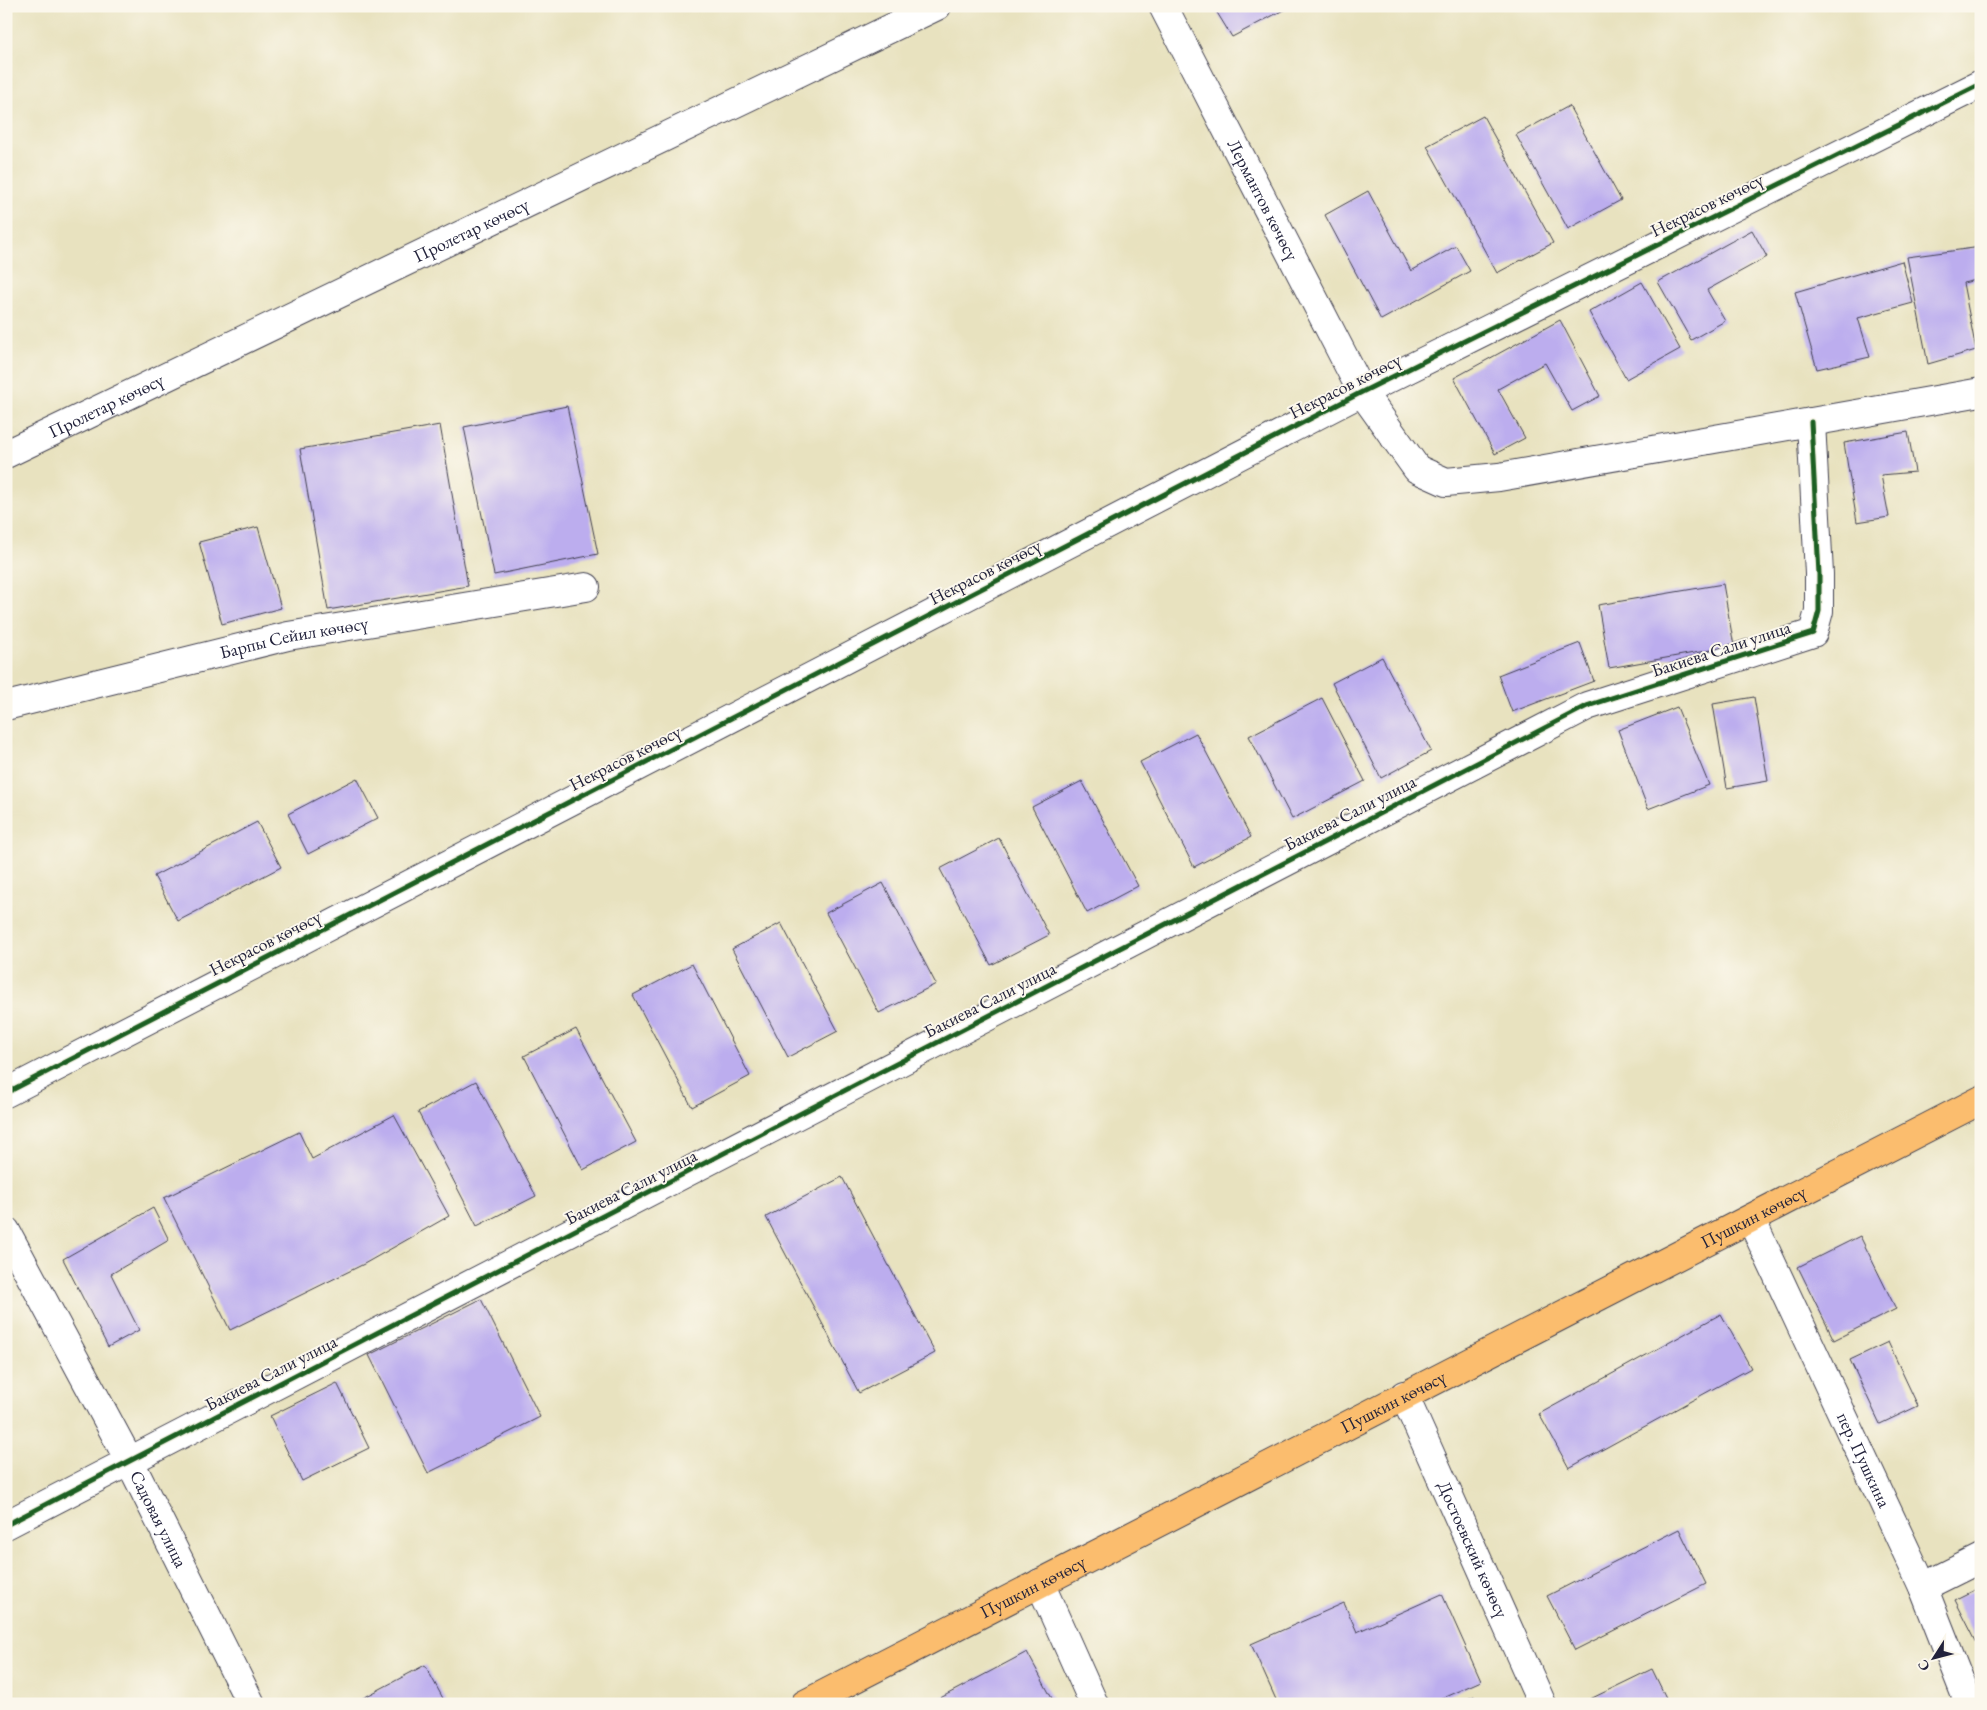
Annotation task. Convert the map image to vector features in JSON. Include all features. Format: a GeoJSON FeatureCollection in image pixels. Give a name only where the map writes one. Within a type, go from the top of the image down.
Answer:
{"type":"FeatureCollection","features":[{"type":"Feature","properties":{"kind":"highway","name":"Пушкин көчөсү"},"geometry":{"type":"LineString","coordinates":[[805,1704],[1981,1100]]}},
{"type":"Feature","properties":{"kind":"street","name":"Пролетар көчөсү"},"geometry":{"type":"LineString","coordinates":[[6,454],[937,6]]}},
{"type":"Feature","properties":{"kind":"street","name":"Лермантов көчөсү"},"geometry":{"type":"LineString","coordinates":[[1163,6],[1362,392],[1417,469],[1446,482],[1499,477],[1981,392]]}},
{"type":"Feature","properties":{"kind":"street","name":"Некрасов көчөсү"},"geometry":{"type":"LineString","coordinates":[[6,1093],[1362,392],[1981,84]]}},
{"type":"Feature","properties":{"kind":"street","name":"Бакиева Сали улица"},"geometry":{"type":"LineString","coordinates":[[6,1525],[1587,706],[1813,633],[1819,611],[1819,574],[1811,422]]}},
{"type":"Feature","properties":{"kind":"street","name":"Барпы Сейил көчөсү"},"geometry":{"type":"LineString","coordinates":[[6,706],[288,636],[586,587]]}},
{"type":"Feature","properties":{"kind":"street","name":"пер. Пушкина"},"geometry":{"type":"LineString","coordinates":[[1752,1219],[1923,1587],[1969,1704]]}},
{"type":"Feature","properties":{"kind":"street","name":"Садовая улица"},"geometry":{"type":"LineString","coordinates":[[6,1231],[130,1462],[251,1704]]}},
{"type":"Feature","properties":{"kind":"street","name":"Достоевский көчөсү"},"geometry":{"type":"LineString","coordinates":[[1404,1395],[1542,1704]]}},
{"type":"Feature","properties":{"kind":"street"},"geometry":{"type":"LineString","coordinates":[[1923,1587],[1981,1558]]}},
{"type":"Feature","properties":{"kind":"street"},"geometry":{"type":"LineString","coordinates":[[1040,1584],[1094,1704]]}},
{"type":"Feature","properties":{"kind":"building"},"geometry":{"type":"Polygon","coordinates":[[[1213,6],[1291,6],[1232,37],[1213,6]]]}},
{"type":"Feature","properties":{"kind":"building"},"geometry":{"type":"Polygon","coordinates":[[[1569,106],[1621,200],[1568,229],[1516,135],[1569,106]]]}},
{"type":"Feature","properties":{"kind":"building"},"geometry":{"type":"Polygon","coordinates":[[[1483,116],[1553,243],[1497,273],[1427,146],[1483,116]]]}},
{"type":"Feature","properties":{"kind":"building"},"geometry":{"type":"Polygon","coordinates":[[[1368,191],[1411,271],[1456,246],[1470,271],[1381,320],[1325,215],[1368,191]]]}},
{"type":"Feature","properties":{"kind":"building"},"geometry":{"type":"Polygon","coordinates":[[[1752,230],[1767,257],[1707,290],[1725,321],[1691,340],[1658,282],[1752,230]]]}},
{"type":"Feature","properties":{"kind":"building"},"geometry":{"type":"Polygon","coordinates":[[[1981,247],[1981,279],[1963,283],[1976,350],[1928,364],[1907,257],[1981,247]]]}},
{"type":"Feature","properties":{"kind":"building"},"geometry":{"type":"Polygon","coordinates":[[[1902,261],[1913,303],[1858,318],[1870,357],[1817,369],[1795,292],[1902,261]]]}},
{"type":"Feature","properties":{"kind":"building"},"geometry":{"type":"Polygon","coordinates":[[[1642,282],[1680,349],[1626,379],[1589,312],[1642,282]]]}},
{"type":"Feature","properties":{"kind":"building"},"geometry":{"type":"Polygon","coordinates":[[[1560,320],[1600,396],[1572,411],[1545,363],[1498,389],[1525,438],[1495,454],[1454,378],[1560,320]]]}},
{"type":"Feature","properties":{"kind":"building"},"geometry":{"type":"Polygon","coordinates":[[[567,406],[598,554],[494,575],[464,427],[567,406]]]}},
{"type":"Feature","properties":{"kind":"building"},"geometry":{"type":"Polygon","coordinates":[[[440,425],[468,586],[328,610],[300,449],[440,425]]]}},
{"type":"Feature","properties":{"kind":"building"},"geometry":{"type":"Polygon","coordinates":[[[1908,432],[1915,472],[1881,475],[1889,517],[1857,522],[1844,443],[1908,432]]]}},
{"type":"Feature","properties":{"kind":"building"},"geometry":{"type":"Polygon","coordinates":[[[258,527],[281,608],[222,624],[199,542],[258,527]]]}},
{"type":"Feature","properties":{"kind":"building"},"geometry":{"type":"Polygon","coordinates":[[[1723,584],[1734,646],[1609,668],[1598,605],[1723,584]]]}},
{"type":"Feature","properties":{"kind":"building"},"geometry":{"type":"Polygon","coordinates":[[[1580,643],[1594,681],[1512,712],[1498,675],[1580,643]]]}},
{"type":"Feature","properties":{"kind":"building"},"geometry":{"type":"Polygon","coordinates":[[[1382,657],[1431,751],[1381,778],[1332,683],[1382,657]]]}},
{"type":"Feature","properties":{"kind":"building"},"geometry":{"type":"Polygon","coordinates":[[[1754,697],[1768,781],[1727,788],[1713,704],[1754,697]]]}},
{"type":"Feature","properties":{"kind":"building"},"geometry":{"type":"Polygon","coordinates":[[[1322,698],[1365,781],[1292,819],[1249,736],[1322,698]]]}},
{"type":"Feature","properties":{"kind":"building"},"geometry":{"type":"Polygon","coordinates":[[[1677,707],[1709,785],[1648,809],[1618,730],[1677,707]]]}},
{"type":"Feature","properties":{"kind":"building"},"geometry":{"type":"Polygon","coordinates":[[[1196,733],[1251,837],[1194,867],[1140,762],[1196,733]]]}},
{"type":"Feature","properties":{"kind":"building"},"geometry":{"type":"Polygon","coordinates":[[[357,778],[378,818],[308,854],[288,814],[357,778]]]}},
{"type":"Feature","properties":{"kind":"building"},"geometry":{"type":"Polygon","coordinates":[[[1082,781],[1138,886],[1087,913],[1032,807],[1082,781]]]}},
{"type":"Feature","properties":{"kind":"building"},"geometry":{"type":"Polygon","coordinates":[[[257,822],[281,867],[178,921],[154,876],[257,822]]]}},
{"type":"Feature","properties":{"kind":"building"},"geometry":{"type":"Polygon","coordinates":[[[999,838],[1049,935],[991,965],[940,869],[999,838]]]}},
{"type":"Feature","properties":{"kind":"building"},"geometry":{"type":"Polygon","coordinates":[[[883,883],[936,984],[879,1013],[826,913],[883,883]]]}},
{"type":"Feature","properties":{"kind":"building"},"geometry":{"type":"Polygon","coordinates":[[[781,923],[838,1031],[788,1057],[732,949],[781,923]]]}},
{"type":"Feature","properties":{"kind":"building"},"geometry":{"type":"Polygon","coordinates":[[[692,964],[750,1076],[692,1107],[633,995],[692,964]]]}},
{"type":"Feature","properties":{"kind":"building"},"geometry":{"type":"Polygon","coordinates":[[[576,1029],[636,1142],[583,1170],[524,1056],[576,1029]]]}},
{"type":"Feature","properties":{"kind":"building"},"geometry":{"type":"Polygon","coordinates":[[[476,1081],[536,1196],[477,1226],[418,1112],[476,1081]]]}},
{"type":"Feature","properties":{"kind":"building"},"geometry":{"type":"Polygon","coordinates":[[[394,1115],[449,1216],[364,1264],[230,1330],[164,1198],[299,1132],[312,1159],[394,1115]]]}},
{"type":"Feature","properties":{"kind":"building"},"geometry":{"type":"Polygon","coordinates":[[[842,1177],[935,1353],[859,1393],[766,1217],[842,1177]]]}},
{"type":"Feature","properties":{"kind":"building"},"geometry":{"type":"Polygon","coordinates":[[[153,1208],[169,1240],[111,1274],[139,1330],[108,1347],[63,1259],[153,1208]]]}},
{"type":"Feature","properties":{"kind":"building"},"geometry":{"type":"Polygon","coordinates":[[[1860,1236],[1896,1309],[1834,1340],[1798,1267],[1860,1236]]]}},
{"type":"Feature","properties":{"kind":"building"},"geometry":{"type":"Polygon","coordinates":[[[481,1299],[540,1417],[428,1473],[369,1355],[481,1299]]]}},
{"type":"Feature","properties":{"kind":"building"},"geometry":{"type":"Polygon","coordinates":[[[1721,1314],[1751,1368],[1569,1468],[1539,1414],[1721,1314]]]}},
{"type":"Feature","properties":{"kind":"building"},"geometry":{"type":"Polygon","coordinates":[[[1888,1342],[1918,1406],[1880,1424],[1850,1360],[1888,1342]]]}},
{"type":"Feature","properties":{"kind":"building"},"geometry":{"type":"Polygon","coordinates":[[[337,1383],[369,1448],[302,1481],[270,1416],[337,1383]]]}},
{"type":"Feature","properties":{"kind":"building"},"geometry":{"type":"Polygon","coordinates":[[[1679,1529],[1706,1584],[1575,1650],[1547,1596],[1679,1529]]]}},
{"type":"Feature","properties":{"kind":"building"},"geometry":{"type":"Polygon","coordinates":[[[1981,1587],[1981,1651],[1955,1600],[1981,1587]]]}},
{"type":"Feature","properties":{"kind":"building"},"geometry":{"type":"Polygon","coordinates":[[[1442,1594],[1481,1681],[1429,1704],[1278,1704],[1251,1644],[1344,1603],[1357,1632],[1442,1594]]]}},
{"type":"Feature","properties":{"kind":"building"},"geometry":{"type":"Polygon","coordinates":[[[1027,1652],[1055,1704],[929,1704],[1027,1652]]]}},
{"type":"Feature","properties":{"kind":"building"},"geometry":{"type":"Polygon","coordinates":[[[425,1665],[446,1704],[352,1704],[425,1665]]]}},
{"type":"Feature","properties":{"kind":"building"},"geometry":{"type":"Polygon","coordinates":[[[1652,1669],[1669,1704],[1580,1704],[1652,1669]]]}},
{"type":"Feature","properties":{"kind":"building"},"geometry":{"type":"Polygon","coordinates":[[[1474,1696],[1477,1704],[1456,1704],[1474,1696]]]}},
{"type":"Feature","properties":{"kind":"cycle path"},"geometry":{"type":"LineString","coordinates":[[6,1093],[1362,392],[1981,84]]}},
{"type":"Feature","properties":{"kind":"cycle path"},"geometry":{"type":"LineString","coordinates":[[6,1525],[1587,706],[1813,633],[1819,611],[1819,574],[1811,422]]}}]}
